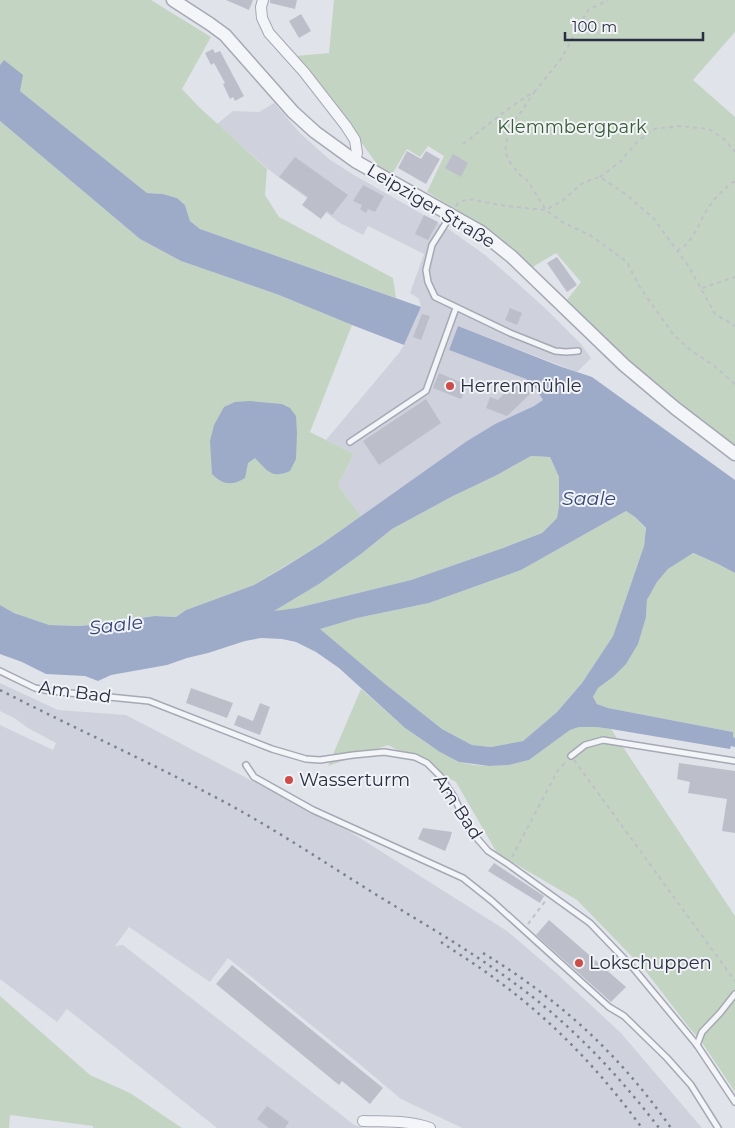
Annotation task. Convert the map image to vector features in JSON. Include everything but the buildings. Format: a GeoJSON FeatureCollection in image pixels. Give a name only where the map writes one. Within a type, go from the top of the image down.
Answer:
{"type":"FeatureCollection","features":[{"type":"Feature","properties":{"kind":"street","name":"Leipziger Straße"},"geometry":{"type":"LineString","coordinates":[[172,0],[225,35],[293,112],[315,132],[355,161],[481,232],[512,257],[624,365],[675,408],[735,454]]}},
{"type":"Feature","properties":{"kind":"street"},"geometry":{"type":"LineString","coordinates":[[262,0],[262,18],[270,33],[304,72],[356,140],[357,152],[355,161]]}},
{"type":"Feature","properties":{"kind":"street"},"geometry":{"type":"LineString","coordinates":[[363,1121],[409,1122],[430,1128]]}},
{"type":"Feature","properties":{"kind":"lane"},"geometry":{"type":"LineString","coordinates":[[451,214],[432,245],[426,270],[428,282],[435,297],[510,333],[555,351],[578,351]]}},
{"type":"Feature","properties":{"kind":"lane"},"geometry":{"type":"LineString","coordinates":[[350,442],[426,391],[456,308]]}},
{"type":"Feature","properties":{"kind":"lane","name":"Am Bad"},"geometry":{"type":"LineString","coordinates":[[0,671],[35,688],[148,702],[272,749],[306,759],[320,760],[384,752],[414,757],[427,763],[440,776],[454,797],[469,829],[488,851],[590,923],[634,970],[697,1044],[735,1102]]}},
{"type":"Feature","properties":{"kind":"lane"},"geometry":{"type":"LineString","coordinates":[[571,756],[585,744],[603,740],[735,761]]}},
{"type":"Feature","properties":{"kind":"lane"},"geometry":{"type":"LineString","coordinates":[[246,765],[254,777],[313,810],[463,878],[492,901],[609,1007],[624,1016],[667,1058],[691,1085],[718,1128]]}},
{"type":"Feature","properties":{"kind":"lane"},"geometry":{"type":"LineString","coordinates":[[697,1044],[702,1032],[735,994]]}},
{"type":"Feature","properties":{"kind":"path"},"geometry":{"type":"LineString","coordinates":[[608,0],[588,10],[561,59],[509,126],[505,152],[511,164],[527,180],[546,210],[562,222],[590,236],[627,262],[640,286],[673,334],[689,349],[713,365],[735,384]]}},
{"type":"Feature","properties":{"kind":"path"},"geometry":{"type":"LineString","coordinates":[[463,144],[512,106],[535,91]]}},
{"type":"Feature","properties":{"kind":"path"},"geometry":{"type":"LineString","coordinates":[[451,214],[458,203],[468,199],[506,206],[546,210],[562,201],[584,182],[600,177],[620,162],[637,142],[654,129],[679,126],[709,129],[724,139],[735,152]]}},
{"type":"Feature","properties":{"kind":"path"},"geometry":{"type":"LineString","coordinates":[[600,177],[626,195],[654,220],[689,267],[715,314],[735,326]]}},
{"type":"Feature","properties":{"kind":"path"},"geometry":{"type":"LineString","coordinates":[[677,251],[684,247],[697,229],[710,205],[735,182]]}},
{"type":"Feature","properties":{"kind":"path"},"geometry":{"type":"LineString","coordinates":[[701,288],[735,277]]}},
{"type":"Feature","properties":{"kind":"path"},"geometry":{"type":"LineString","coordinates":[[508,864],[558,770],[571,756],[735,980]]}},
{"type":"Feature","properties":{"kind":"path"},"geometry":{"type":"LineString","coordinates":[[524,930],[550,894]]}},
{"type":"Feature","properties":{"kind":"shaded area"},"geometry":{"type":"Polygon","coordinates":[[[274,103],[301,134],[329,159],[450,230],[485,255],[546,309],[581,344],[591,358],[577,372],[458,326],[449,350],[526,379],[544,400],[495,424],[467,441],[361,516],[338,485],[354,454],[326,440],[404,345],[421,307],[419,299],[410,293],[424,254],[368,226],[363,235],[340,223],[268,169],[217,124],[233,111],[259,112],[274,103]]]}},
{"type":"Feature","properties":{"kind":"shaded area"},"geometry":{"type":"Polygon","coordinates":[[[0,683],[58,710],[126,715],[352,833],[507,931],[621,1033],[702,1128],[462,1128],[401,1099],[228,958],[210,982],[129,927],[115,946],[123,945],[353,1124],[363,1128],[217,1128],[67,1009],[57,1022],[0,979],[0,725],[53,750],[56,743],[0,711],[0,683]]]}},
{"type":"Feature","properties":{"kind":"green space"},"geometry":{"type":"Polygon","coordinates":[[[0,0],[151,0],[211,37],[182,89],[267,169],[265,195],[279,217],[393,278],[396,298],[200,229],[190,221],[185,205],[177,198],[163,194],[147,193],[20,91],[4,60],[0,65],[0,0]]]}},
{"type":"Feature","properties":{"kind":"green space","name":"Klemmbergpark"},"geometry":{"type":"Polygon","coordinates":[[[334,0],[735,0],[735,32],[693,80],[735,117],[735,448],[625,359],[566,301],[581,282],[556,253],[531,268],[480,224],[427,192],[444,156],[428,146],[420,157],[407,149],[391,176],[381,170],[329,97],[296,56],[329,53],[334,0]]]}},
{"type":"Feature","properties":{"kind":"green space"},"geometry":{"type":"Polygon","coordinates":[[[0,121],[140,239],[181,261],[279,295],[352,325],[310,432],[354,454],[338,485],[361,516],[323,543],[254,585],[186,610],[176,617],[155,616],[81,626],[48,625],[14,613],[0,605],[0,121]]]}},
{"type":"Feature","properties":{"kind":"green space"},"geometry":{"type":"Polygon","coordinates":[[[531,456],[550,457],[559,477],[557,518],[542,533],[411,580],[297,608],[272,612],[319,584],[392,529],[531,456]]]}},
{"type":"Feature","properties":{"kind":"green space"},"geometry":{"type":"Polygon","coordinates":[[[626,511],[635,517],[646,529],[644,546],[613,636],[582,683],[557,712],[523,741],[491,747],[472,745],[442,729],[319,629],[357,618],[429,603],[521,570],[626,511]]]}},
{"type":"Feature","properties":{"kind":"green space"},"geometry":{"type":"Polygon","coordinates":[[[692,553],[735,573],[735,738],[733,737],[733,732],[608,708],[597,704],[593,697],[598,688],[613,677],[646,617],[647,600],[657,582],[668,569],[692,553]]]}},
{"type":"Feature","properties":{"kind":"green space"},"geometry":{"type":"Polygon","coordinates":[[[361,689],[405,728],[428,744],[459,762],[474,765],[509,765],[529,760],[570,730],[579,727],[611,729],[735,916],[735,1092],[699,1038],[644,969],[577,900],[497,853],[456,782],[388,745],[328,766],[361,689]]]}},
{"type":"Feature","properties":{"kind":"green space"},"geometry":{"type":"Polygon","coordinates":[[[0,996],[90,1075],[130,1093],[182,1128],[93,1128],[93,1126],[10,1115],[9,1128],[0,1128],[0,996]]]}},
{"type":"Feature","properties":{"kind":"water"},"geometry":{"type":"Polygon","coordinates":[[[4,60],[23,75],[20,91],[147,193],[163,194],[177,198],[185,205],[190,221],[200,229],[421,307],[404,345],[279,295],[181,261],[140,239],[0,121],[0,65],[4,60]]]}},
{"type":"Feature","properties":{"kind":"water","name":"Saale"},"geometry":{"type":"Polygon","coordinates":[[[458,326],[592,377],[735,480],[735,573],[693,553],[668,569],[657,582],[647,600],[646,617],[638,644],[626,664],[598,688],[593,697],[597,704],[608,708],[733,732],[735,747],[731,746],[730,749],[611,729],[579,727],[570,730],[529,760],[509,765],[489,766],[459,762],[440,752],[405,728],[339,668],[316,652],[296,642],[282,639],[261,638],[245,641],[167,665],[111,675],[98,681],[85,676],[46,674],[0,654],[0,605],[14,613],[49,625],[81,626],[155,616],[176,617],[186,610],[254,585],[323,543],[467,441],[495,424],[543,400],[526,379],[449,350],[458,326]],[[531,456],[392,529],[319,584],[274,611],[297,608],[411,580],[542,533],[557,518],[559,477],[550,457],[531,456]],[[626,511],[521,570],[429,603],[357,618],[320,629],[442,729],[472,745],[491,747],[523,741],[557,712],[582,683],[613,636],[644,546],[646,528],[626,511]]]}},
{"type":"Feature","properties":{"kind":"water"},"geometry":{"type":"Polygon","coordinates":[[[250,401],[282,404],[290,408],[296,416],[296,459],[290,471],[274,474],[263,467],[255,458],[248,463],[245,478],[232,483],[224,482],[212,474],[210,441],[214,425],[224,407],[235,402],[250,401]]]}},
{"type":"Feature","properties":{"kind":"railway"},"geometry":{"type":"LineString","coordinates":[[0,690],[230,805],[287,838],[472,954],[525,991],[580,1038],[629,1091],[659,1128]]}},
{"type":"Feature","properties":{"kind":"railway"},"geometry":{"type":"LineString","coordinates":[[441,942],[498,981],[538,1013],[576,1049],[610,1087],[642,1128]]}},
{"type":"Feature","properties":{"kind":"railway"},"geometry":{"type":"LineString","coordinates":[[483,953],[538,990],[586,1030],[631,1076],[671,1128]]}},
{"type":"Feature","properties":{"kind":"place","name":"Herrenmühle"},"geometry":{"type":"Point","coordinates":[450,386]}},
{"type":"Feature","properties":{"kind":"place","name":"Wasserturm"},"geometry":{"type":"Point","coordinates":[289,780]}},
{"type":"Feature","properties":{"kind":"place","name":"Lokschuppen"},"geometry":{"type":"Point","coordinates":[579,963]}}]}
